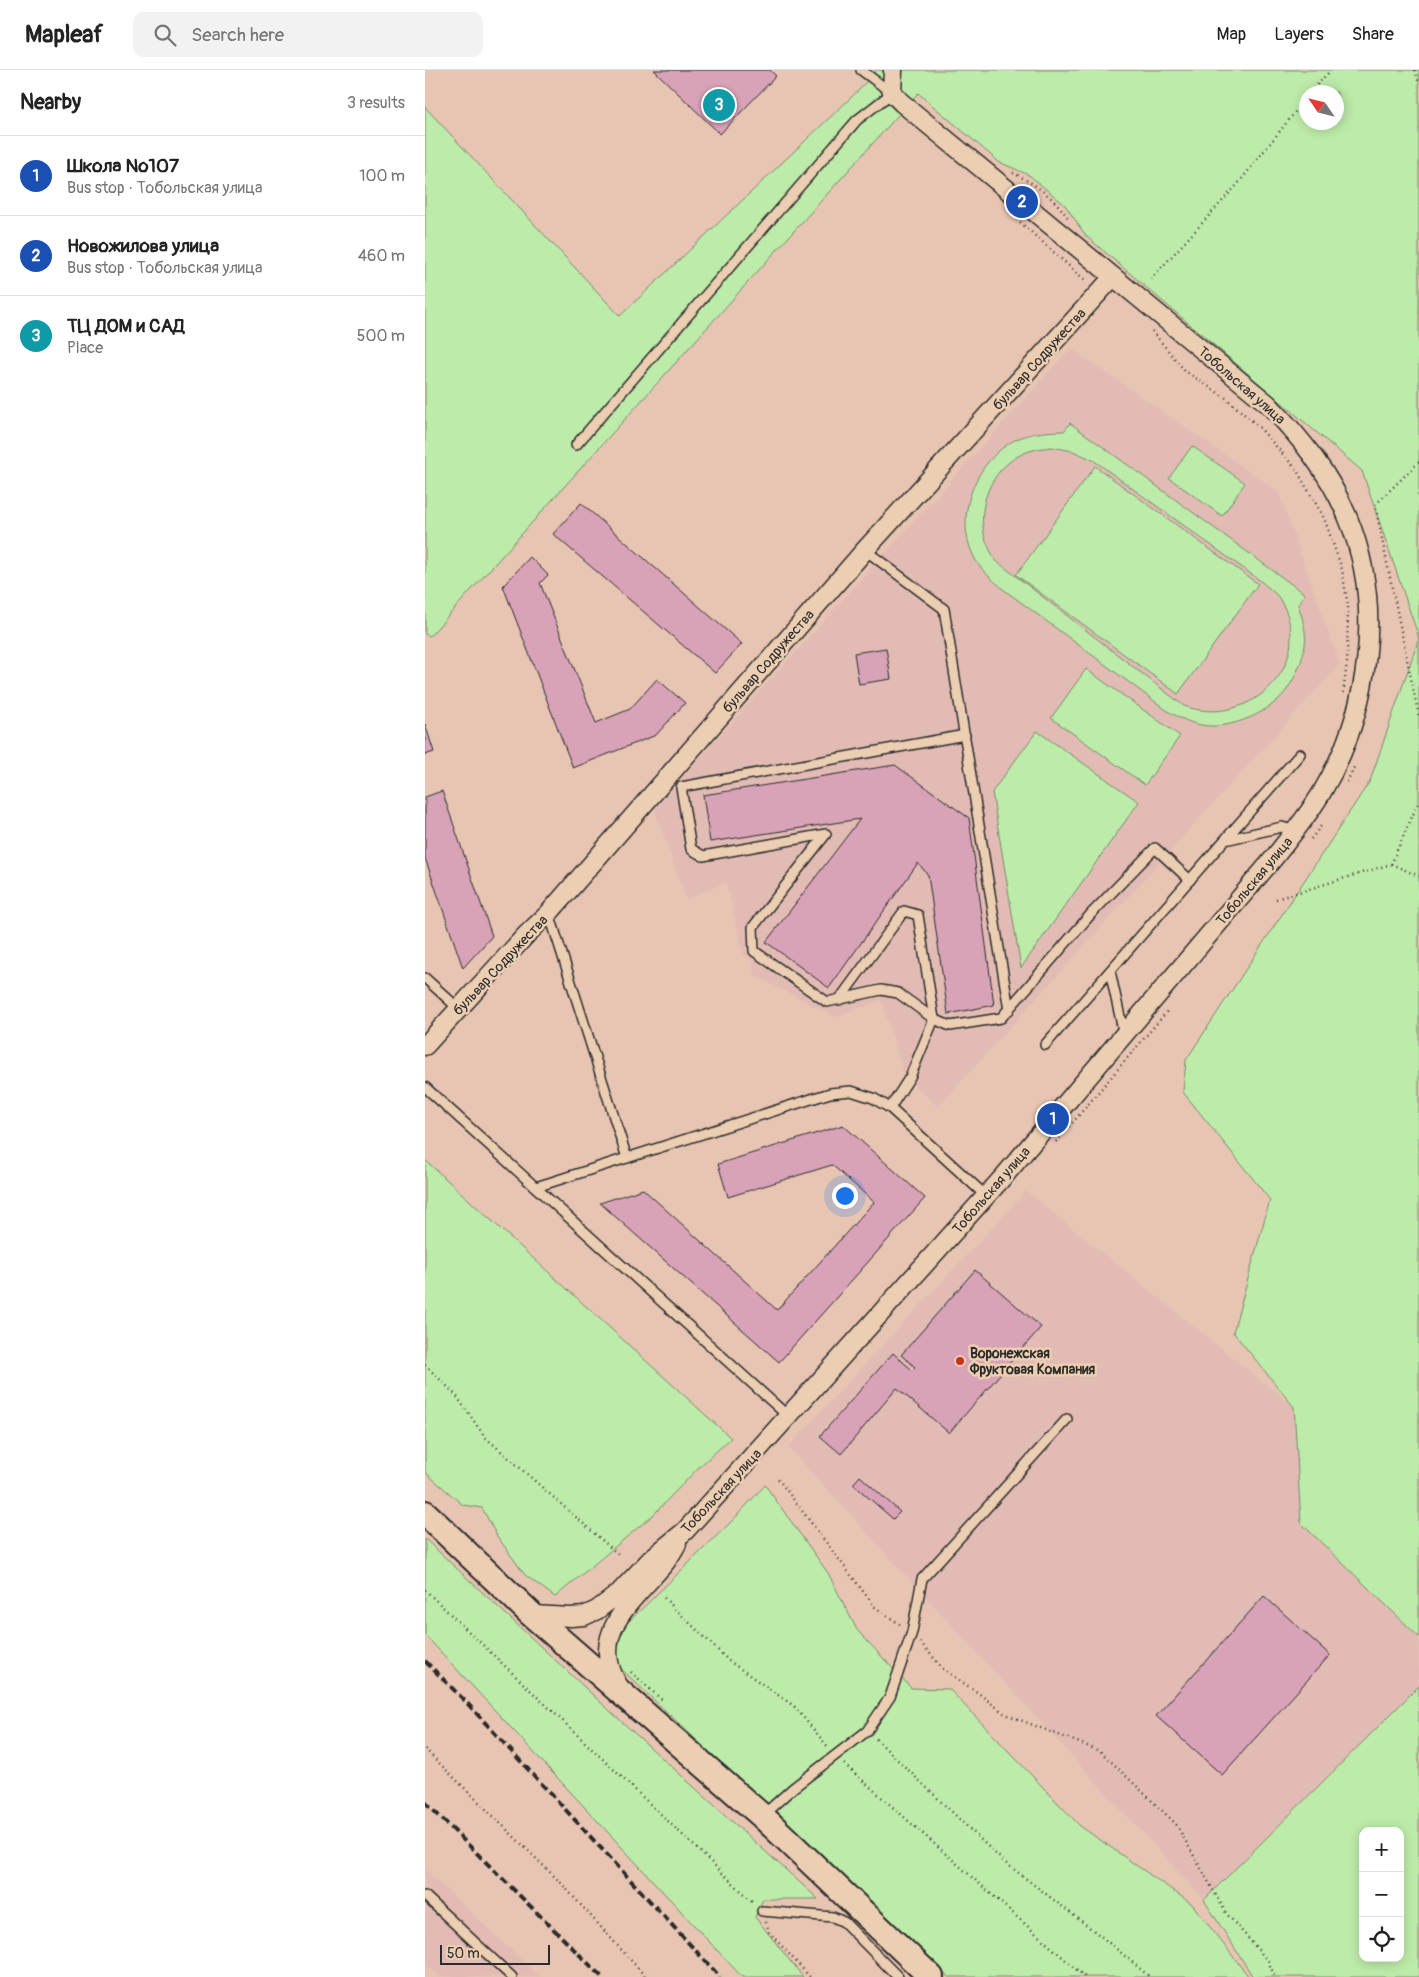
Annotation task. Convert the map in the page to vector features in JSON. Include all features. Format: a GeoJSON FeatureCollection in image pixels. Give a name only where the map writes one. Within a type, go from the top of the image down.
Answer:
{"type":"FeatureCollection","features":[{"type":"Feature","properties":{"kind":"street"},"geometry":{"type":"LineString","coordinates":[[893,70],[893,93]]}},
{"type":"Feature","properties":{"kind":"street","name":"Тобольская улица"},"geometry":{"type":"LineString","coordinates":[[532,1614],[584,1616],[597,1610],[618,1594],[652,1558],[685,1531],[789,1417],[987,1196],[1124,1035],[1303,835],[1310,812],[1351,732],[1358,706],[1368,645],[1368,619],[1363,569],[1348,518],[1334,489],[1310,451],[1268,404],[902,103],[893,93]]}},
{"type":"Feature","properties":{"kind":"street","name":"бульвар Содружества"},"geometry":{"type":"LineString","coordinates":[[425,1046],[526,935],[549,913],[865,550],[1113,277]]}},
{"type":"Feature","properties":{"kind":"street"},"geometry":{"type":"LineString","coordinates":[[425,1513],[532,1614],[762,1816],[901,1967],[931,1977]]}},
{"type":"Feature","properties":{"kind":"street"},"geometry":{"type":"LineString","coordinates":[[626,1697],[618,1685],[609,1663],[610,1637],[614,1625],[623,1609],[665,1562],[685,1531]]}},
{"type":"Feature","properties":{"kind":"lane"},"geometry":{"type":"LineString","coordinates":[[576,445],[857,120],[893,93],[861,70]]}},
{"type":"Feature","properties":{"kind":"lane"},"geometry":{"type":"LineString","coordinates":[[865,550],[944,608],[1009,1010]]}},
{"type":"Feature","properties":{"kind":"lane"},"geometry":{"type":"LineString","coordinates":[[965,735],[681,787],[691,849],[703,856],[827,834],[753,927],[754,951],[827,1002],[881,990],[899,993],[934,1019],[950,1026],[1001,1018],[1091,914],[1155,848],[1190,880]]}},
{"type":"Feature","properties":{"kind":"lane"},"geometry":{"type":"LineString","coordinates":[[1045,1045],[1300,754]]}},
{"type":"Feature","properties":{"kind":"lane"},"geometry":{"type":"LineString","coordinates":[[1225,840],[1282,828],[1303,835]]}},
{"type":"Feature","properties":{"kind":"lane"},"geometry":{"type":"LineString","coordinates":[[839,1000],[904,911],[918,915],[934,1019],[910,1077],[889,1108]]}},
{"type":"Feature","properties":{"kind":"lane"},"geometry":{"type":"LineString","coordinates":[[549,913],[627,1158]]}},
{"type":"Feature","properties":{"kind":"lane"},"geometry":{"type":"LineString","coordinates":[[1110,971],[1124,1035]]}},
{"type":"Feature","properties":{"kind":"lane"},"geometry":{"type":"LineString","coordinates":[[425,978],[459,1008]]}},
{"type":"Feature","properties":{"kind":"lane"},"geometry":{"type":"LineString","coordinates":[[425,1087],[789,1417]]}},
{"type":"Feature","properties":{"kind":"lane"},"geometry":{"type":"LineString","coordinates":[[536,1187],[830,1093],[851,1091],[873,1098],[889,1108],[987,1196]]}},
{"type":"Feature","properties":{"kind":"lane"},"geometry":{"type":"LineString","coordinates":[[762,1816],[793,1788],[867,1731],[889,1698],[912,1632],[922,1579],[1067,1419]]}},
{"type":"Feature","properties":{"kind":"lane"},"geometry":{"type":"LineString","coordinates":[[425,1896],[512,1977]]}},
{"type":"Feature","properties":{"kind":"lane"},"geometry":{"type":"LineString","coordinates":[[762,1911],[833,1917],[844,1922],[901,1967]]}},
{"type":"Feature","properties":{"kind":"path"},"geometry":{"type":"LineString","coordinates":[[1316,85],[1331,70]]}},
{"type":"Feature","properties":{"kind":"path"},"geometry":{"type":"LineString","coordinates":[[1415,70],[1419,82]]}},
{"type":"Feature","properties":{"kind":"path"},"geometry":{"type":"LineString","coordinates":[[1151,279],[1237,186],[1299,107]]}},
{"type":"Feature","properties":{"kind":"path"},"geometry":{"type":"LineString","coordinates":[[1012,172],[1029,180],[1055,202],[1072,223]]}},
{"type":"Feature","properties":{"kind":"path"},"geometry":{"type":"LineString","coordinates":[[1149,328],[1185,371],[1226,398],[1259,427],[1296,469],[1325,518],[1342,570],[1348,607],[1347,662],[1342,702]]}},
{"type":"Feature","properties":{"kind":"path"},"geometry":{"type":"LineString","coordinates":[[1419,462],[1375,505],[1419,716]]}},
{"type":"Feature","properties":{"kind":"path"},"geometry":{"type":"LineString","coordinates":[[1344,786],[1356,763]]}},
{"type":"Feature","properties":{"kind":"path"},"geometry":{"type":"LineString","coordinates":[[1391,864],[1419,802]]}},
{"type":"Feature","properties":{"kind":"path"},"geometry":{"type":"LineString","coordinates":[[1303,835],[1321,824]]}},
{"type":"Feature","properties":{"kind":"path"},"geometry":{"type":"LineString","coordinates":[[1276,899],[1391,864],[1419,876]]}},
{"type":"Feature","properties":{"kind":"path"},"geometry":{"type":"LineString","coordinates":[[1054,1144],[1173,1004]]}},
{"type":"Feature","properties":{"kind":"path"},"geometry":{"type":"LineString","coordinates":[[425,1365],[455,1394],[485,1437],[620,1556]]}},
{"type":"Feature","properties":{"kind":"path"},"geometry":{"type":"LineString","coordinates":[[778,1479],[875,1607],[912,1632],[944,1670],[1005,1714],[1101,1751],[1176,1824],[1226,1912],[1268,1961],[1275,1977]]}},
{"type":"Feature","properties":{"kind":"path"},"geometry":{"type":"LineString","coordinates":[[425,1590],[762,1911],[769,1932],[810,1977]]}},
{"type":"Feature","properties":{"kind":"path"},"geometry":{"type":"LineString","coordinates":[[663,1598],[729,1662],[794,1706],[836,1756],[1085,1977]]}},
{"type":"Feature","properties":{"kind":"path"},"geometry":{"type":"LineString","coordinates":[[630,1671],[662,1700]]}},
{"type":"Feature","properties":{"kind":"path"},"geometry":{"type":"LineString","coordinates":[[867,1731],[1003,1861],[1102,1937],[1150,1977]]}},
{"type":"Feature","properties":{"kind":"path"},"geometry":{"type":"LineString","coordinates":[[425,1750],[561,1883],[646,1977]]}},
{"type":"Feature","properties":{"kind":"shaded area"},"geometry":{"type":"Polygon","coordinates":[[[1071,348],[1279,492],[1340,664],[938,1107],[904,1075],[881,1000],[836,1017],[755,976],[752,960],[743,954],[726,882],[686,900],[654,808],[1071,348]]]}},
{"type":"Feature","properties":{"kind":"shaded area"},"geometry":{"type":"Polygon","coordinates":[[[1026,1191],[1294,1407],[1301,1523],[1419,1637],[1419,1686],[1204,1900],[788,1447],[1026,1191]]]}},
{"type":"Feature","properties":{"kind":"shaded area"},"geometry":{"type":"Polygon","coordinates":[[[425,1869],[540,1977],[440,1977],[425,1964],[425,1869]]]}},
{"type":"Feature","properties":{"kind":"green space"},"geometry":{"type":"Polygon","coordinates":[[[876,70],[1419,70],[1419,493],[1417,495],[1419,497],[1419,638],[1362,471],[1086,236],[1065,205],[1029,175],[999,162],[918,93],[430,636],[425,634],[425,107],[620,316],[860,89],[876,70]]]}},
{"type":"Feature","properties":{"kind":"green space"},"geometry":{"type":"Polygon","coordinates":[[[1070,423],[1305,594],[1298,604],[1304,624],[1305,645],[1303,656],[1288,688],[1272,705],[1249,718],[1224,725],[1201,725],[1180,718],[1169,712],[1003,589],[979,565],[968,540],[966,525],[967,509],[971,494],[985,466],[996,454],[1014,440],[1043,432],[1064,431],[1070,423]],[[1052,447],[1040,448],[1010,461],[1001,470],[988,491],[983,515],[983,528],[987,544],[995,560],[1184,706],[1209,711],[1233,708],[1254,699],[1272,685],[1284,666],[1291,645],[1289,622],[1279,598],[1262,582],[1093,460],[1073,451],[1052,447]]]}},
{"type":"Feature","properties":{"kind":"green space"},"geometry":{"type":"Polygon","coordinates":[[[1192,446],[1245,483],[1222,516],[1169,478],[1192,446]]]}},
{"type":"Feature","properties":{"kind":"green space"},"geometry":{"type":"Polygon","coordinates":[[[1095,466],[1258,584],[1178,694],[1016,575],[1095,466]]]}},
{"type":"Feature","properties":{"kind":"green space"},"geometry":{"type":"Polygon","coordinates":[[[1419,638],[1419,1637],[1301,1523],[1294,1407],[1233,1332],[1270,1200],[1183,1092],[1186,1060],[1370,781],[1419,638]]]}},
{"type":"Feature","properties":{"kind":"green space"},"geometry":{"type":"Polygon","coordinates":[[[1086,669],[1180,736],[1145,785],[1051,718],[1086,669]]]}},
{"type":"Feature","properties":{"kind":"green space"},"geometry":{"type":"Polygon","coordinates":[[[1037,731],[1139,802],[1021,968],[992,792],[1037,731]]]}},
{"type":"Feature","properties":{"kind":"green space"},"geometry":{"type":"Polygon","coordinates":[[[425,1160],[731,1438],[699,1467],[653,1515],[555,1597],[525,1575],[497,1536],[482,1508],[463,1505],[425,1472],[425,1160]]]}},
{"type":"Feature","properties":{"kind":"green space"},"geometry":{"type":"Polygon","coordinates":[[[765,1485],[828,1573],[857,1630],[911,1688],[949,1689],[1080,1826],[1192,1904],[1249,1977],[948,1977],[618,1666],[615,1655],[617,1633],[734,1519],[765,1485]]]}},
{"type":"Feature","properties":{"kind":"green space"},"geometry":{"type":"Polygon","coordinates":[[[425,1539],[610,1711],[818,1899],[763,1899],[755,1917],[803,1977],[742,1977],[425,1635],[425,1539]]]}},
{"type":"Feature","properties":{"kind":"green space"},"geometry":{"type":"Polygon","coordinates":[[[1419,1686],[1419,1977],[1253,1977],[1204,1900],[1419,1686]]]}},
{"type":"Feature","properties":{"kind":"building"},"geometry":{"type":"Polygon","coordinates":[[[654,70],[770,70],[776,76],[720,134],[654,70]]]}},
{"type":"Feature","properties":{"kind":"building"},"geometry":{"type":"Polygon","coordinates":[[[581,503],[742,644],[715,673],[553,534],[581,503]]]}},
{"type":"Feature","properties":{"kind":"building"},"geometry":{"type":"Polygon","coordinates":[[[530,557],[548,575],[540,583],[596,723],[630,709],[657,679],[685,703],[656,735],[573,768],[503,586],[530,557]]]}},
{"type":"Feature","properties":{"kind":"building"},"geometry":{"type":"Polygon","coordinates":[[[886,648],[891,679],[859,684],[854,653],[886,648]]]}},
{"type":"Feature","properties":{"kind":"building"},"geometry":{"type":"Polygon","coordinates":[[[425,724],[434,752],[425,755],[425,724]]]}},
{"type":"Feature","properties":{"kind":"building"},"geometry":{"type":"Polygon","coordinates":[[[895,765],[969,818],[994,1005],[948,1014],[928,875],[918,863],[829,988],[766,942],[860,819],[710,842],[703,795],[895,765]]]}},
{"type":"Feature","properties":{"kind":"building"},"geometry":{"type":"Polygon","coordinates":[[[442,791],[492,936],[463,968],[425,858],[425,797],[442,791]]]}},
{"type":"Feature","properties":{"kind":"building"},"geometry":{"type":"Polygon","coordinates":[[[843,1125],[925,1198],[779,1362],[600,1203],[643,1189],[777,1310],[874,1202],[832,1165],[728,1197],[718,1164],[843,1125]]]}},
{"type":"Feature","properties":{"kind":"building","name":"Воронежская Фруктовая Компания"},"geometry":{"type":"Polygon","coordinates":[[[975,1270],[1041,1327],[949,1433],[897,1388],[841,1454],[820,1436],[893,1353],[912,1370],[915,1367],[901,1355],[975,1270]]]}},
{"type":"Feature","properties":{"kind":"building"},"geometry":{"type":"Polygon","coordinates":[[[860,1476],[900,1512],[893,1519],[853,1484],[860,1476]]]}},
{"type":"Feature","properties":{"kind":"building"},"geometry":{"type":"Polygon","coordinates":[[[1264,1596],[1330,1655],[1222,1775],[1156,1716],[1264,1596]]]}},
{"type":"Feature","properties":{"kind":"railway"},"geometry":{"type":"LineString","coordinates":[[425,1661],[466,1702],[720,1977]]}},
{"type":"Feature","properties":{"kind":"railway"},"geometry":{"type":"LineString","coordinates":[[425,1802],[602,1977]]}},
{"type":"Feature","properties":{"kind":"place","name":"ТЦ ДОМ и САД"},"geometry":{"type":"Point","coordinates":[719,105]}},
{"type":"Feature","properties":{"kind":"place","name":"Новожилова улица"},"geometry":{"type":"Point","coordinates":[1022,202]}},
{"type":"Feature","properties":{"kind":"place","name":"Школа №107"},"geometry":{"type":"Point","coordinates":[1053,1119]}},
{"type":"Feature","properties":{"kind":"place","name":"Воронежская Фруктовая Компания"},"geometry":{"type":"Point","coordinates":[960,1361]}}]}
